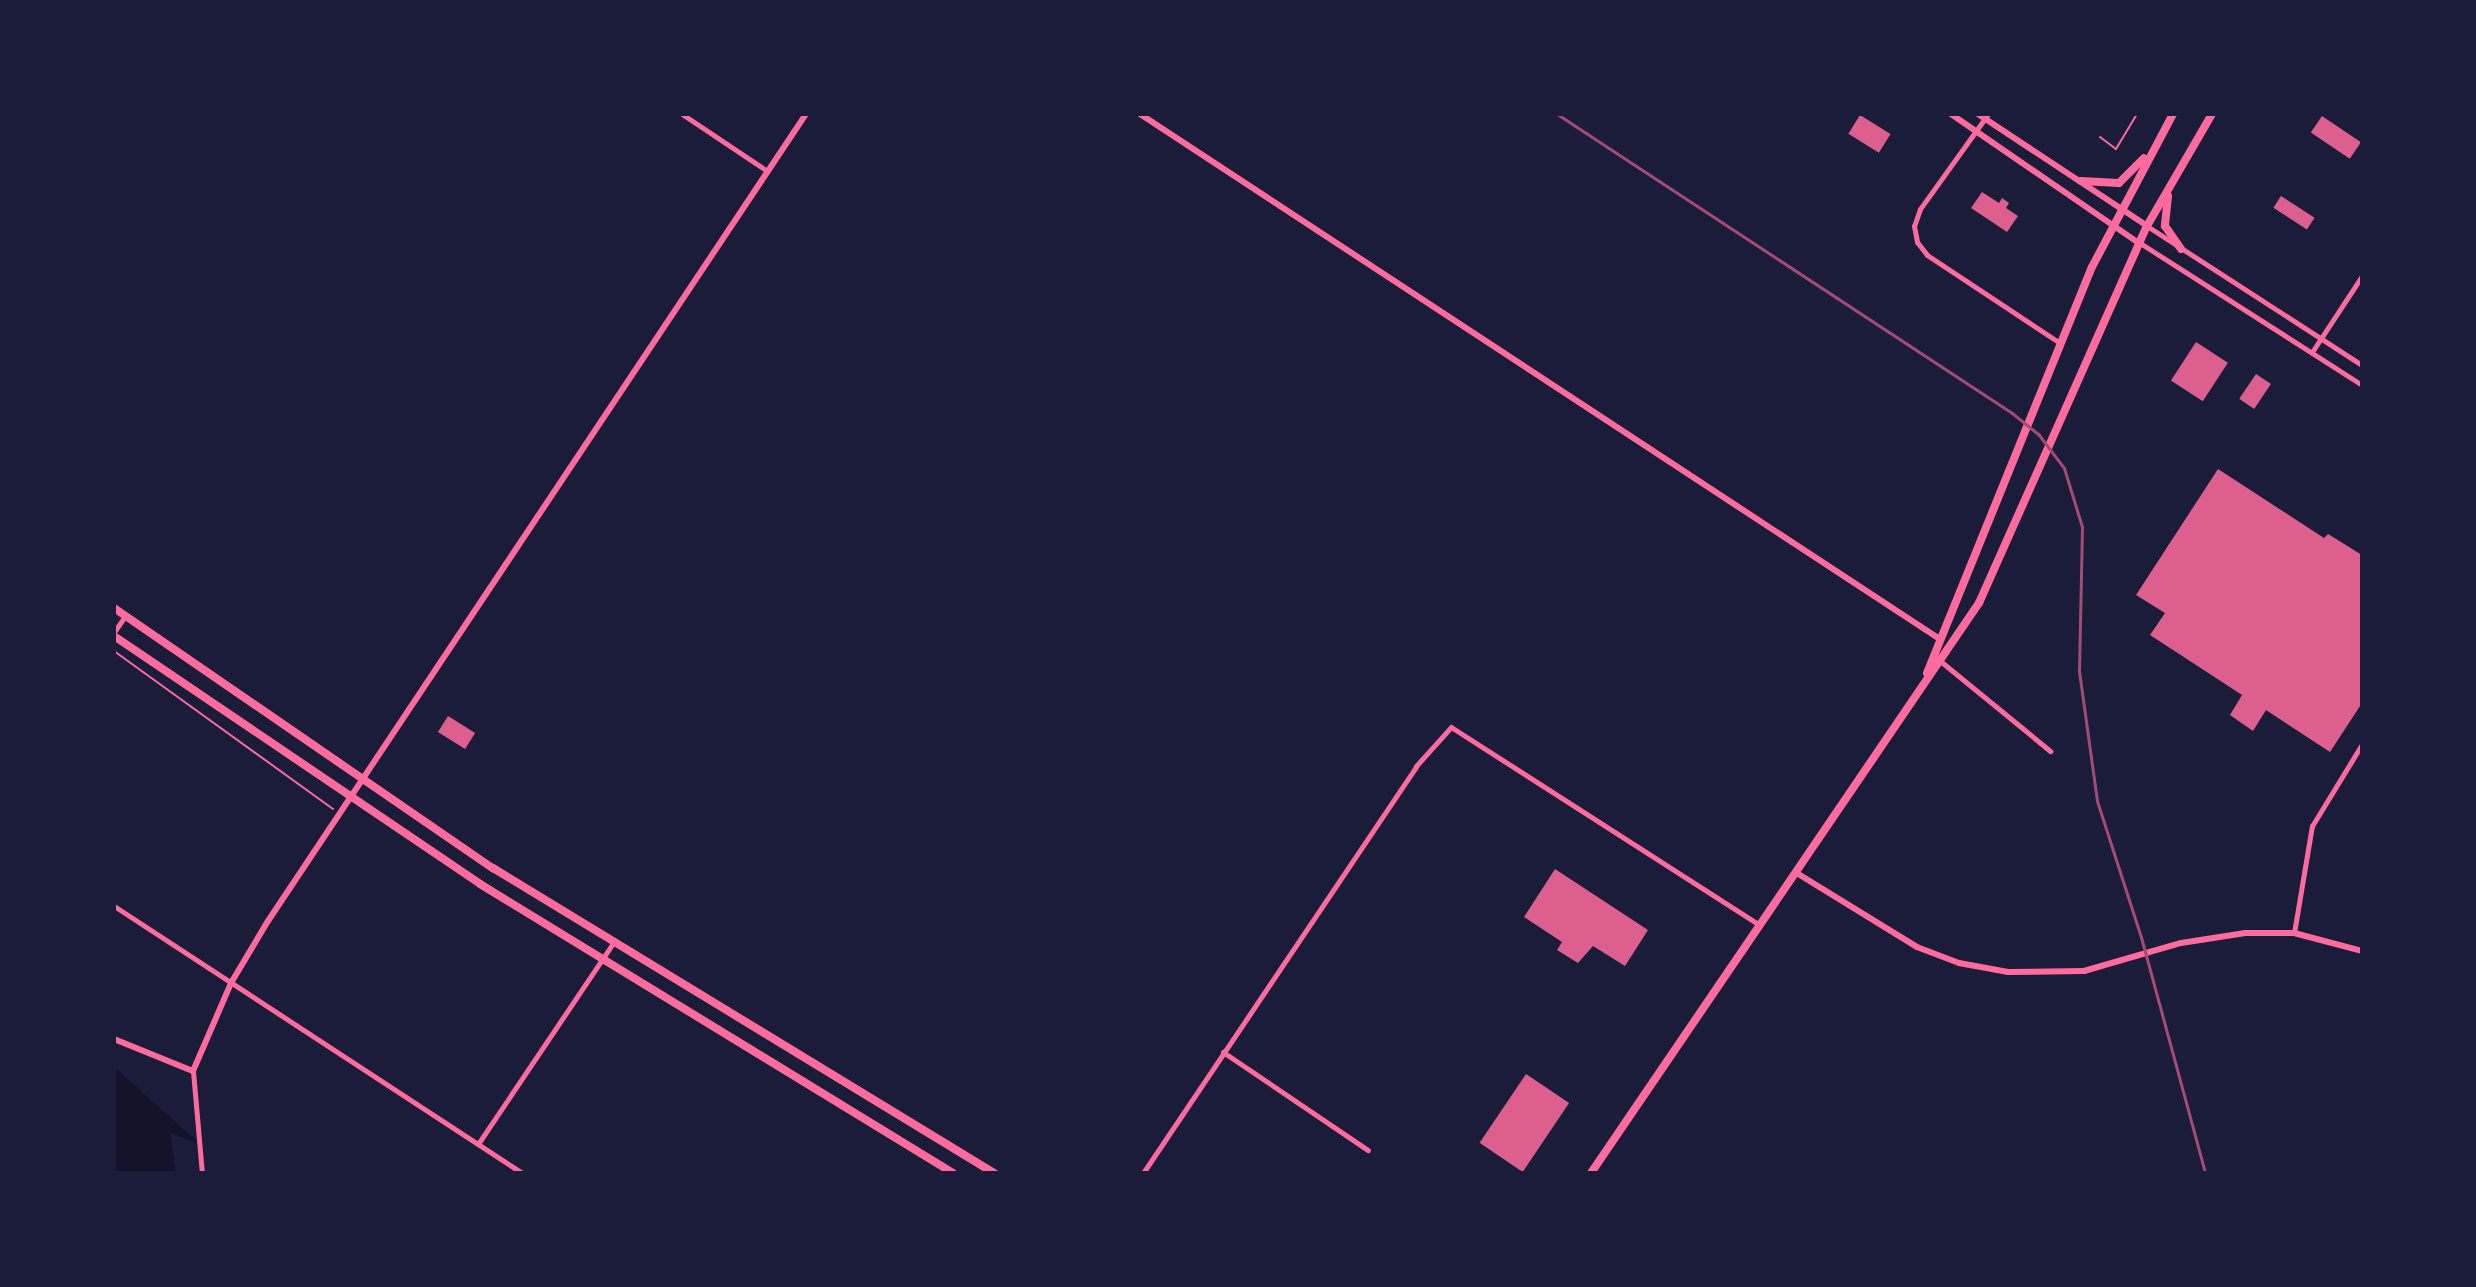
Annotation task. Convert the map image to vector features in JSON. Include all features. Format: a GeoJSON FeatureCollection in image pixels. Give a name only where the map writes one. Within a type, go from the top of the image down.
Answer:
{"type":"FeatureCollection","features":[{"type":"Feature","properties":{"kind":"main road"},"geometry":{"type":"LineString","coordinates":[[1936,659],[1939,639],[1980,551],[2060,343],[2114,223],[2173,114]]}},
{"type":"Feature","properties":{"kind":"main road"},"geometry":{"type":"LineString","coordinates":[[1591,1173],[1760,926],[1936,659],[1950,647],[1979,603],[2023,512],[2147,226],[2212,114]]}},
{"type":"Feature","properties":{"kind":"main road"},"geometry":{"type":"LineString","coordinates":[[2081,181],[2119,183],[2155,145]]}},
{"type":"Feature","properties":{"kind":"main road"},"geometry":{"type":"LineString","coordinates":[[2174,177],[2163,219],[2181,249]]}},
{"type":"Feature","properties":{"kind":"main road"},"geometry":{"type":"LineString","coordinates":[[114,608],[362,779],[613,943],[994,1173]]}},
{"type":"Feature","properties":{"kind":"main road"},"geometry":{"type":"LineString","coordinates":[[114,634],[350,798],[602,960],[953,1173]]}},
{"type":"Feature","properties":{"kind":"street"},"geometry":{"type":"LineString","coordinates":[[682,114],[767,171]]}},
{"type":"Feature","properties":{"kind":"street"},"geometry":{"type":"LineString","coordinates":[[202,1173],[193,1071],[231,983],[362,779],[806,114]]}},
{"type":"Feature","properties":{"kind":"street"},"geometry":{"type":"LineString","coordinates":[[1140,114],[1950,647]]}},
{"type":"Feature","properties":{"kind":"street"},"geometry":{"type":"LineString","coordinates":[[1951,114],[2139,243],[2362,385]]}},
{"type":"Feature","properties":{"kind":"street"},"geometry":{"type":"LineString","coordinates":[[1978,114],[1986,116],[2181,249],[2362,365]]}},
{"type":"Feature","properties":{"kind":"street"},"geometry":{"type":"LineString","coordinates":[[1986,116],[1920,209],[1914,226],[1917,242],[1927,255],[2060,343]]}},
{"type":"Feature","properties":{"kind":"street"},"geometry":{"type":"LineString","coordinates":[[2312,352],[2362,276]]}},
{"type":"Feature","properties":{"kind":"street"},"geometry":{"type":"LineString","coordinates":[[114,634],[125,616]]}},
{"type":"Feature","properties":{"kind":"street"},"geometry":{"type":"LineString","coordinates":[[1936,659],[2050,751]]}},
{"type":"Feature","properties":{"kind":"street"},"geometry":{"type":"LineString","coordinates":[[1143,1173],[1416,766],[1451,727],[1760,926]]}},
{"type":"Feature","properties":{"kind":"street"},"geometry":{"type":"LineString","coordinates":[[2294,933],[2312,826],[2362,744]]}},
{"type":"Feature","properties":{"kind":"street"},"geometry":{"type":"LineString","coordinates":[[1795,872],[1891,933],[1959,963],[2028,974],[2072,972],[2181,943],[2245,933],[2294,933],[2362,951]]}},
{"type":"Feature","properties":{"kind":"street"},"geometry":{"type":"LineString","coordinates":[[114,906],[522,1173]]}},
{"type":"Feature","properties":{"kind":"street"},"geometry":{"type":"LineString","coordinates":[[478,1144],[613,943]]}},
{"type":"Feature","properties":{"kind":"street"},"geometry":{"type":"LineString","coordinates":[[114,1039],[193,1071]]}},
{"type":"Feature","properties":{"kind":"street"},"geometry":{"type":"LineString","coordinates":[[1223,1052],[1368,1150]]}},
{"type":"Feature","properties":{"kind":"lane"},"geometry":{"type":"LineString","coordinates":[[2100,137],[2116,149],[2137,114]]}},
{"type":"Feature","properties":{"kind":"path"},"geometry":{"type":"LineString","coordinates":[[114,651],[339,814]]}},
{"type":"Feature","properties":{"kind":"shaded area"},"geometry":{"type":"Polygon","coordinates":[[[114,1067],[200,1144],[170,1133],[176,1173],[114,1173],[114,1067]]]}},
{"type":"Feature","properties":{"kind":"building"},"geometry":{"type":"Polygon","coordinates":[[[1860,115],[1891,134],[1879,153],[1848,134],[1860,115]]]}},
{"type":"Feature","properties":{"kind":"building"},"geometry":{"type":"Polygon","coordinates":[[[2322,116],[2361,142],[2350,159],[2311,133],[2322,116]]]}},
{"type":"Feature","properties":{"kind":"building"},"geometry":{"type":"Polygon","coordinates":[[[1982,192],[1999,203],[2002,198],[2009,203],[2006,208],[2018,216],[2007,232],[1971,208],[1982,192]]]}},
{"type":"Feature","properties":{"kind":"building"},"geometry":{"type":"Polygon","coordinates":[[[2281,196],[2315,218],[2307,230],[2273,208],[2281,196]]]}},
{"type":"Feature","properties":{"kind":"building"},"geometry":{"type":"Polygon","coordinates":[[[2196,342],[2228,363],[2203,401],[2171,381],[2196,342]]]}},
{"type":"Feature","properties":{"kind":"building"},"geometry":{"type":"Polygon","coordinates":[[[2256,374],[2271,384],[2254,409],[2239,399],[2256,374]]]}},
{"type":"Feature","properties":{"kind":"building"},"geometry":{"type":"Polygon","coordinates":[[[2218,469],[2324,538],[2328,534],[2362,555],[2362,703],[2330,752],[2266,710],[2253,731],[2230,715],[2242,695],[2150,635],[2165,613],[2136,595],[2218,469]]]}},
{"type":"Feature","properties":{"kind":"building"},"geometry":{"type":"Polygon","coordinates":[[[448,716],[475,733],[465,749],[438,732],[448,716]]]}},
{"type":"Feature","properties":{"kind":"building"},"geometry":{"type":"Polygon","coordinates":[[[1555,869],[1648,930],[1625,966],[1593,946],[1578,963],[1557,950],[1562,942],[1524,917],[1555,869]]]}},
{"type":"Feature","properties":{"kind":"building"},"geometry":{"type":"Polygon","coordinates":[[[1526,1074],[1569,1103],[1523,1172],[1480,1143],[1526,1074]]]}},
{"type":"Feature","properties":{"kind":"railway"},"geometry":{"type":"LineString","coordinates":[[1557,114],[2012,413],[2039,435],[2064,468],[2082,527],[2079,671],[2097,801],[2141,937],[2205,1173]]}}]}
